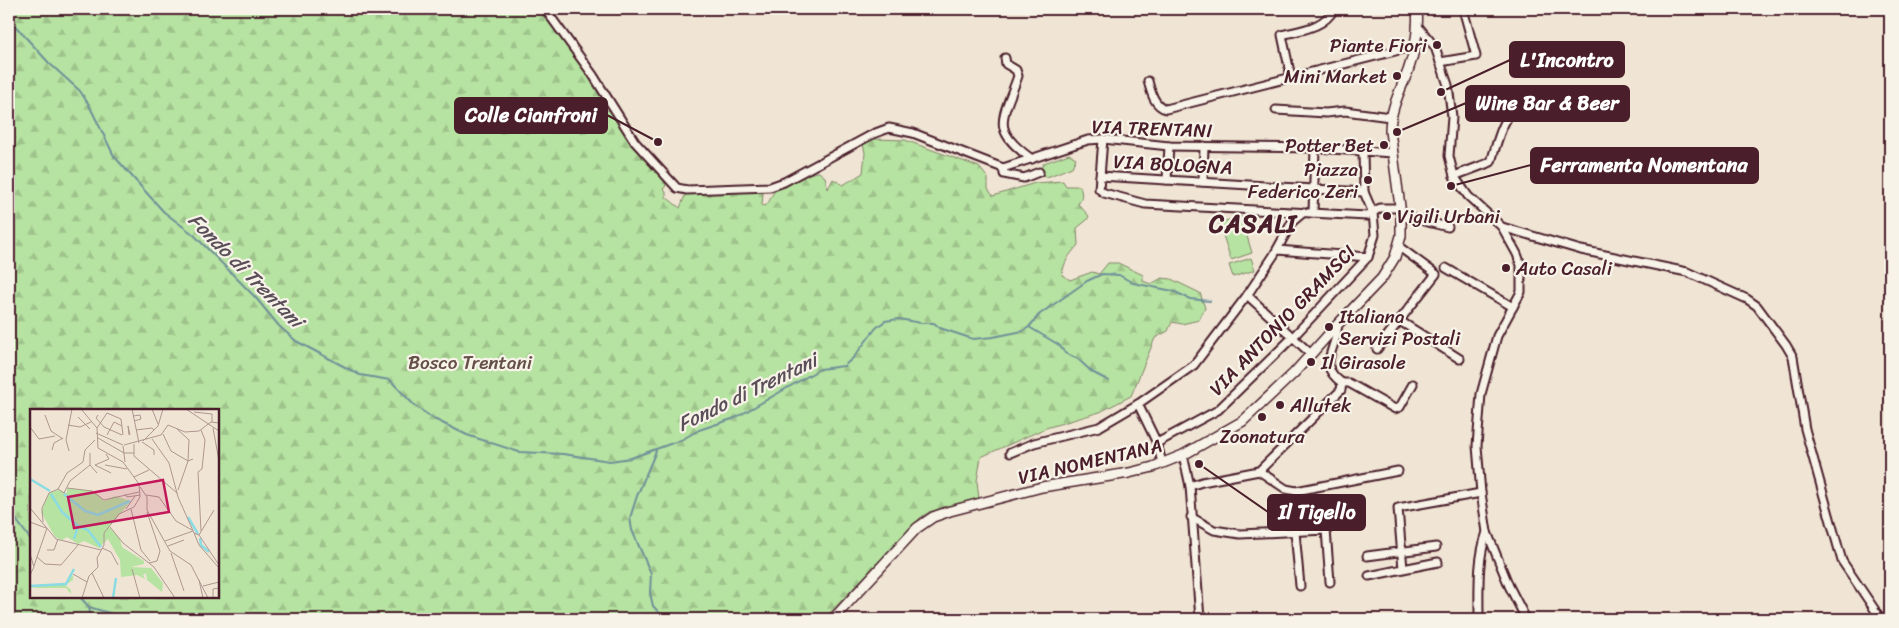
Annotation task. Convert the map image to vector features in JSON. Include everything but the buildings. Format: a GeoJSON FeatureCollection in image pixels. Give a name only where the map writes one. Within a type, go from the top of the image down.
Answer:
{"type":"FeatureCollection","features":[{"type":"Feature","properties":{"kind":"main road","name":"VIA NOMENTANA"},"geometry":{"type":"LineString","coordinates":[[833,619],[917,528],[933,517],[1042,487],[1129,473],[1162,464],[1183,455],[1243,421],[1294,373],[1382,278],[1395,257],[1400,236],[1401,213],[1390,118],[1415,46],[1417,9]]}},
{"type":"Feature","properties":{"kind":"street"},"geometry":{"type":"LineString","coordinates":[[545,9],[593,75],[635,142],[677,188],[687,190],[770,187],[784,182],[873,134],[889,128],[913,133],[1003,168],[1004,174],[1024,178],[1039,172]]}},
{"type":"Feature","properties":{"kind":"street"},"geometry":{"type":"LineString","coordinates":[[1292,77],[1282,35],[1319,24],[1334,9]]}},
{"type":"Feature","properties":{"kind":"street"},"geometry":{"type":"LineString","coordinates":[[1440,62],[1476,56],[1463,9]]}},
{"type":"Feature","properties":{"kind":"street"},"geometry":{"type":"LineString","coordinates":[[1417,25],[1435,47],[1448,85],[1452,117],[1449,156],[1454,176],[1468,196],[1502,227],[1521,265],[1522,290],[1520,298],[1501,326],[1494,344],[1481,394],[1477,440],[1481,493],[1487,532],[1509,586],[1526,619]]}},
{"type":"Feature","properties":{"kind":"street"},"geometry":{"type":"LineString","coordinates":[[1148,81],[1156,101],[1162,109],[1166,109],[1415,46]]}},
{"type":"Feature","properties":{"kind":"street"},"geometry":{"type":"LineString","coordinates":[[1005,58],[1006,64],[1016,70],[1018,76],[1003,119],[1002,129],[1007,138],[1032,159]]}},
{"type":"Feature","properties":{"kind":"street"},"geometry":{"type":"LineString","coordinates":[[1454,176],[1490,162],[1502,125],[1510,110],[1522,99]]}},
{"type":"Feature","properties":{"kind":"street"},"geometry":{"type":"LineString","coordinates":[[1276,110],[1326,113],[1345,111],[1390,118]]}},
{"type":"Feature","properties":{"kind":"street"},"geometry":{"type":"LineString","coordinates":[[1103,139],[1099,189],[1104,193],[1145,204],[1367,216],[1380,208],[1448,227]]}},
{"type":"Feature","properties":{"kind":"street","name":"VIA TRENTANI"},"geometry":{"type":"LineString","coordinates":[[1003,168],[1088,140],[1103,139],[1168,146],[1315,148],[1394,153]]}},
{"type":"Feature","properties":{"kind":"street"},"geometry":{"type":"LineString","coordinates":[[1167,180],[1168,146]]}},
{"type":"Feature","properties":{"kind":"street"},"geometry":{"type":"LineString","coordinates":[[1203,182],[1204,146]]}},
{"type":"Feature","properties":{"kind":"street"},"geometry":{"type":"LineString","coordinates":[[1312,213],[1315,148]]}},
{"type":"Feature","properties":{"kind":"street"},"geometry":{"type":"LineString","coordinates":[[1363,152],[1364,192],[1373,212]]}},
{"type":"Feature","properties":{"kind":"street","name":"VIA BOLOGNA"},"geometry":{"type":"LineString","coordinates":[[1100,176],[1364,192]]}},
{"type":"Feature","properties":{"kind":"street"},"geometry":{"type":"LineString","coordinates":[[1010,453],[1034,443],[1099,427],[1138,404],[1194,365],[1247,295],[1277,250],[1292,222],[1304,212]]}},
{"type":"Feature","properties":{"kind":"street","name":"VIA ANTONIO GRAMSCI"},"geometry":{"type":"LineString","coordinates":[[1157,443],[1218,410],[1293,336],[1368,257],[1375,235],[1373,212]]}},
{"type":"Feature","properties":{"kind":"street"},"geometry":{"type":"LineString","coordinates":[[1502,227],[1581,250],[1687,272],[1755,304],[1793,357],[1805,429],[1840,553],[1850,575],[1881,619]]}},
{"type":"Feature","properties":{"kind":"street"},"geometry":{"type":"LineString","coordinates":[[1377,349],[1436,274],[1398,246]]}},
{"type":"Feature","properties":{"kind":"street"},"geometry":{"type":"LineString","coordinates":[[1277,250],[1368,257]]}},
{"type":"Feature","properties":{"kind":"street"},"geometry":{"type":"LineString","coordinates":[[1446,268],[1513,307]]}},
{"type":"Feature","properties":{"kind":"street"},"geometry":{"type":"LineString","coordinates":[[1247,295],[1311,354]]}},
{"type":"Feature","properties":{"kind":"street"},"geometry":{"type":"LineString","coordinates":[[1400,321],[1460,359]]}},
{"type":"Feature","properties":{"kind":"street"},"geometry":{"type":"LineString","coordinates":[[1338,324],[1336,339],[1328,365],[1334,377],[1342,383],[1349,383],[1396,409],[1400,407],[1413,384]]}},
{"type":"Feature","properties":{"kind":"street"},"geometry":{"type":"LineString","coordinates":[[1190,486],[1259,471],[1341,390],[1342,383]]}},
{"type":"Feature","properties":{"kind":"street"},"geometry":{"type":"LineString","coordinates":[[1138,404],[1157,443],[1162,464]]}},
{"type":"Feature","properties":{"kind":"street"},"geometry":{"type":"LineString","coordinates":[[1183,455],[1190,486],[1200,619]]}},
{"type":"Feature","properties":{"kind":"street"},"geometry":{"type":"LineString","coordinates":[[1259,471],[1286,489],[1293,491],[1398,472]]}},
{"type":"Feature","properties":{"kind":"street"},"geometry":{"type":"LineString","coordinates":[[1402,569],[1397,511],[1399,507],[1481,493]]}},
{"type":"Feature","properties":{"kind":"street"},"geometry":{"type":"LineString","coordinates":[[1191,517],[1214,530],[1240,534],[1326,530],[1330,582]]}},
{"type":"Feature","properties":{"kind":"street"},"geometry":{"type":"LineString","coordinates":[[1295,532],[1300,586]]}},
{"type":"Feature","properties":{"kind":"street"},"geometry":{"type":"LineString","coordinates":[[1479,619],[1479,573],[1481,553],[1487,532]]}},
{"type":"Feature","properties":{"kind":"street"},"geometry":{"type":"LineString","coordinates":[[1367,556],[1436,547]]}},
{"type":"Feature","properties":{"kind":"street"},"geometry":{"type":"LineString","coordinates":[[1369,576],[1438,562]]}},
{"type":"Feature","properties":{"kind":"green space","name":"Bosco Trentani"},"geometry":{"type":"Polygon","coordinates":[[[9,9],[542,9],[564,38],[565,43],[569,45],[607,103],[606,110],[612,111],[632,142],[664,181],[666,186],[663,189],[666,192],[666,197],[680,208],[686,193],[737,191],[757,191],[763,193],[762,205],[765,206],[777,188],[801,176],[819,172],[825,177],[828,189],[833,179],[843,185],[863,173],[865,153],[863,144],[875,139],[905,140],[979,167],[988,178],[988,189],[993,196],[1035,183],[1063,181],[1066,186],[1080,186],[1082,195],[1078,204],[1089,216],[1077,228],[1078,245],[1067,259],[1062,275],[1070,280],[1092,272],[1099,274],[1108,263],[1118,263],[1143,275],[1143,281],[1151,284],[1162,278],[1171,279],[1200,293],[1205,308],[1199,320],[1182,324],[1172,322],[1168,331],[1155,338],[1131,396],[1100,412],[1046,428],[981,457],[977,481],[979,499],[929,512],[920,518],[824,619],[9,619],[9,9]]]}},
{"type":"Feature","properties":{"kind":"green space"},"geometry":{"type":"Polygon","coordinates":[[[1069,154],[1076,158],[1072,167],[1047,177],[1041,174],[1040,169],[1044,163],[1069,154]]]}},
{"type":"Feature","properties":{"kind":"green space"},"geometry":{"type":"Polygon","coordinates":[[[1241,216],[1252,253],[1231,260],[1219,223],[1241,216]]]}},
{"type":"Feature","properties":{"kind":"green space"},"geometry":{"type":"Polygon","coordinates":[[[1251,258],[1255,270],[1233,277],[1229,265],[1251,258]]]}},
{"type":"Feature","properties":{"kind":"waterway","name":"Fondo di Trentani"},"geometry":{"type":"LineString","coordinates":[[9,19],[49,63],[80,91],[114,156],[144,190],[164,212],[194,235],[256,298],[279,326],[296,341],[360,375],[390,380],[415,406],[434,419],[467,435],[519,452],[563,454],[610,461],[631,458],[681,440],[699,430],[735,418],[820,369],[844,366],[854,357],[876,328],[885,321],[899,319],[934,323],[940,328],[973,339],[1023,331],[1040,314],[1087,281],[1102,274],[1119,275],[1133,283],[1173,291],[1190,299],[1210,301]]}},
{"type":"Feature","properties":{"kind":"waterway"},"geometry":{"type":"LineString","coordinates":[[1029,327],[1059,345],[1065,353],[1078,359],[1092,372],[1109,381]]}},
{"type":"Feature","properties":{"kind":"waterway"},"geometry":{"type":"LineString","coordinates":[[656,451],[630,518],[632,530],[651,574],[650,593],[653,606],[665,619]]}},
{"type":"Feature","properties":{"kind":"waterway"},"geometry":{"type":"LineString","coordinates":[[9,510],[30,539]]}},
{"type":"Feature","properties":{"kind":"waterway"},"geometry":{"type":"LineString","coordinates":[[81,598],[89,607],[90,613],[84,619]]}},
{"type":"Feature","properties":{"kind":"waterway"},"geometry":{"type":"LineString","coordinates":[[89,607],[129,619]]}},
{"type":"Feature","properties":{"kind":"place","name":"Piante Fiori"},"geometry":{"type":"Point","coordinates":[1437,45]}},
{"type":"Feature","properties":{"kind":"place","name":"Mini Market"},"geometry":{"type":"Point","coordinates":[1397,76]}},
{"type":"Feature","properties":{"kind":"place","name":"L'Incontro"},"geometry":{"type":"Point","coordinates":[1441,92]}},
{"type":"Feature","properties":{"kind":"place","name":"Wine Bar & Beer"},"geometry":{"type":"Point","coordinates":[1397,132]}},
{"type":"Feature","properties":{"kind":"place","name":"Colle Cianfroni"},"geometry":{"type":"Point","coordinates":[658,142]}},
{"type":"Feature","properties":{"kind":"place","name":"Potter Bet"},"geometry":{"type":"Point","coordinates":[1384,145]}},
{"type":"Feature","properties":{"kind":"place","name":"Piazza Federico Zeri"},"geometry":{"type":"Point","coordinates":[1368,180]}},
{"type":"Feature","properties":{"kind":"place","name":"Ferramenta Nomentana"},"geometry":{"type":"Point","coordinates":[1451,186]}},
{"type":"Feature","properties":{"kind":"place","name":"Vigili Urbani"},"geometry":{"type":"Point","coordinates":[1387,216]}},
{"type":"Feature","properties":{"kind":"place","name":"Auto Casali"},"geometry":{"type":"Point","coordinates":[1506,268]}},
{"type":"Feature","properties":{"kind":"place","name":"Italiana Servizi Postali"},"geometry":{"type":"Point","coordinates":[1329,327]}},
{"type":"Feature","properties":{"kind":"place","name":"Il Girasole"},"geometry":{"type":"Point","coordinates":[1311,362]}},
{"type":"Feature","properties":{"kind":"place","name":"Allutek"},"geometry":{"type":"Point","coordinates":[1280,405]}},
{"type":"Feature","properties":{"kind":"place","name":"Zoonatura"},"geometry":{"type":"Point","coordinates":[1262,417]}},
{"type":"Feature","properties":{"kind":"place","name":"Il Tigello"},"geometry":{"type":"Point","coordinates":[1199,464]}},
{"type":"Feature","properties":{"kind":"district","name":"CASALI"},"geometry":{"type":"Point","coordinates":[1253,224]}}]}
